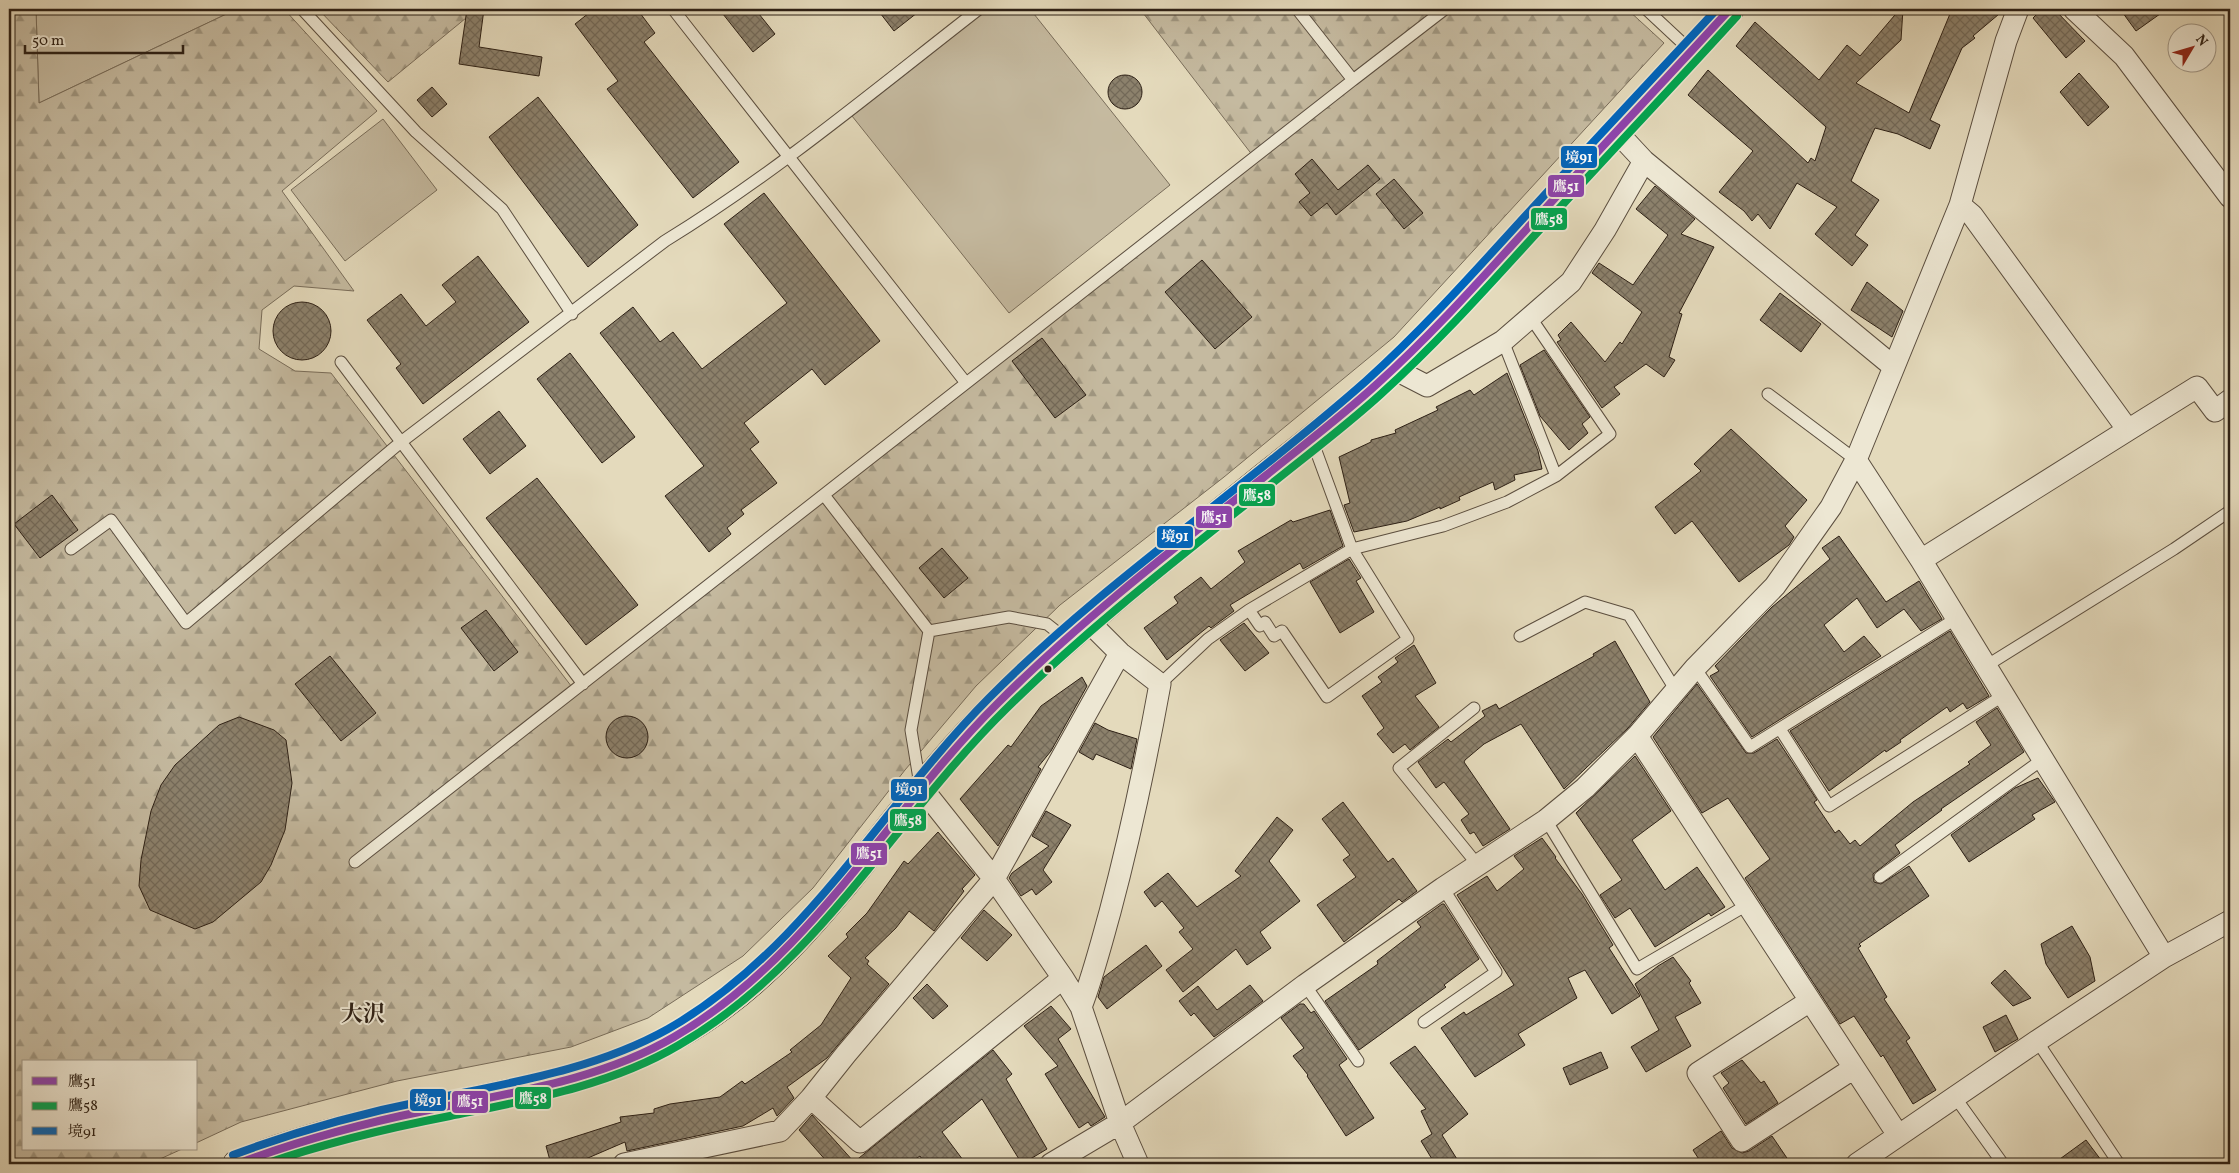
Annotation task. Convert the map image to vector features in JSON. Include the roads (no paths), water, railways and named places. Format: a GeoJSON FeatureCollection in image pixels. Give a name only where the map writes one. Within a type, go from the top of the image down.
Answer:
{"type":"FeatureCollection","features":[{"type":"Feature","properties":{"kind":"main road"},"geometry":{"type":"LineString","coordinates":[[237,1164],[307,1138],[377,1120],[520,1091],[611,1067],[674,1038],[718,1010],[780,959],[798,940],[921,787],[992,709],[1087,620],[1312,439],[1394,369],[1471,289],[1730,9]]}},
{"type":"Feature","properties":{"kind":"street"},"geometry":{"type":"LineString","coordinates":[[1051,1164],[1120,1123],[1305,985],[1477,864],[1546,820],[1585,788],[1637,736],[1675,689],[1775,586],[1831,507],[1856,460],[1960,205],[2006,41],[2018,9]]}},
{"type":"Feature","properties":{"kind":"street"},"geometry":{"type":"LineString","coordinates":[[2074,9],[2124,56],[2230,197]]}},
{"type":"Feature","properties":{"kind":"street"},"geometry":{"type":"LineString","coordinates":[[1616,132],[1644,161],[1894,367]]}},
{"type":"Feature","properties":{"kind":"street"},"geometry":{"type":"LineString","coordinates":[[1394,369],[1427,386],[1503,341],[1531,318],[1571,282],[1606,230],[1644,161]]}},
{"type":"Feature","properties":{"kind":"street"},"geometry":{"type":"LineString","coordinates":[[1960,205],[1972,215],[2128,430]]}},
{"type":"Feature","properties":{"kind":"street"},"geometry":{"type":"LineString","coordinates":[[1921,560],[2196,387],[2215,411],[2230,400]]}},
{"type":"Feature","properties":{"kind":"street"},"geometry":{"type":"LineString","coordinates":[[1856,460],[1921,560],[2164,957]]}},
{"type":"Feature","properties":{"kind":"street"},"geometry":{"type":"LineString","coordinates":[[1081,1007],[1091,981],[1140,791],[1160,684],[1120,654],[1087,620]]}},
{"type":"Feature","properties":{"kind":"street"},"geometry":{"type":"LineString","coordinates":[[624,1164],[780,1131],[811,1098],[994,880],[1120,654]]}},
{"type":"Feature","properties":{"kind":"street"},"geometry":{"type":"LineString","coordinates":[[1637,736],[1898,1135]]}},
{"type":"Feature","properties":{"kind":"street"},"geometry":{"type":"LineString","coordinates":[[921,787],[994,880],[1063,978],[1081,1007],[1120,1123],[1138,1164]]}},
{"type":"Feature","properties":{"kind":"street"},"geometry":{"type":"LineString","coordinates":[[1858,1164],[2036,1041],[2164,957],[2230,921]]}},
{"type":"Feature","properties":{"kind":"street"},"geometry":{"type":"LineString","coordinates":[[811,1098],[860,1142],[1063,978]]}},
{"type":"Feature","properties":{"kind":"street"},"geometry":{"type":"LineString","coordinates":[[1810,1001],[1698,1073],[1742,1141],[1854,1068]]}},
{"type":"Feature","properties":{"kind":"lane"},"geometry":{"type":"LineString","coordinates":[[302,9],[416,132],[502,209],[572,314]]}},
{"type":"Feature","properties":{"kind":"lane"},"geometry":{"type":"LineString","coordinates":[[673,9],[966,384]]}},
{"type":"Feature","properties":{"kind":"lane"},"geometry":{"type":"LineString","coordinates":[[71,549],[111,520],[186,623],[401,442],[572,314],[664,241],[704,217],[789,158],[979,9]]}},
{"type":"Feature","properties":{"kind":"lane"},"geometry":{"type":"LineString","coordinates":[[1297,9],[1354,80]]}},
{"type":"Feature","properties":{"kind":"lane"},"geometry":{"type":"LineString","coordinates":[[355,862],[1444,9]]}},
{"type":"Feature","properties":{"kind":"lane"},"geometry":{"type":"LineString","coordinates":[[1646,9],[1691,52]]}},
{"type":"Feature","properties":{"kind":"lane"},"geometry":{"type":"LineString","coordinates":[[1160,684],[1208,639],[1249,610],[1352,549],[1442,526],[1507,502],[1556,476],[1610,434],[1531,318]]}},
{"type":"Feature","properties":{"kind":"lane"},"geometry":{"type":"LineString","coordinates":[[1503,341],[1556,476]]}},
{"type":"Feature","properties":{"kind":"lane"},"geometry":{"type":"LineString","coordinates":[[341,362],[582,684]]}},
{"type":"Feature","properties":{"kind":"lane"},"geometry":{"type":"LineString","coordinates":[[1768,394],[1856,460]]}},
{"type":"Feature","properties":{"kind":"lane"},"geometry":{"type":"LineString","coordinates":[[1249,610],[1260,626],[1265,622],[1274,636],[1282,630],[1327,697],[1408,639],[1352,549],[1312,439]]}},
{"type":"Feature","properties":{"kind":"lane"},"geometry":{"type":"LineString","coordinates":[[824,495],[929,631],[911,730],[921,787]]}},
{"type":"Feature","properties":{"kind":"lane"},"geometry":{"type":"LineString","coordinates":[[1986,666],[2174,549],[2230,511]]}},
{"type":"Feature","properties":{"kind":"lane"},"geometry":{"type":"LineString","coordinates":[[1520,636],[1585,602],[1629,615],[1675,689]]}},
{"type":"Feature","properties":{"kind":"lane"},"geometry":{"type":"LineString","coordinates":[[929,631],[1009,617],[1047,624],[1066,639]]}},
{"type":"Feature","properties":{"kind":"lane"},"geometry":{"type":"LineString","coordinates":[[1695,668],[1750,747],[1956,618]]}},
{"type":"Feature","properties":{"kind":"lane"},"geometry":{"type":"LineString","coordinates":[[1780,729],[1829,806],[2004,695]]}},
{"type":"Feature","properties":{"kind":"lane"},"geometry":{"type":"LineString","coordinates":[[1474,708],[1399,768],[1477,864]]}},
{"type":"Feature","properties":{"kind":"lane"},"geometry":{"type":"LineString","coordinates":[[1880,878],[2043,759]]}},
{"type":"Feature","properties":{"kind":"lane"},"geometry":{"type":"LineString","coordinates":[[1546,820],[1637,969],[1747,905]]}},
{"type":"Feature","properties":{"kind":"lane"},"geometry":{"type":"LineString","coordinates":[[1424,1022],[1496,972],[1443,888]]}},
{"type":"Feature","properties":{"kind":"lane"},"geometry":{"type":"LineString","coordinates":[[1305,985],[1358,1061]]}},
{"type":"Feature","properties":{"kind":"lane"},"geometry":{"type":"LineString","coordinates":[[2036,1041],[2119,1164]]}},
{"type":"Feature","properties":{"kind":"lane"},"geometry":{"type":"LineString","coordinates":[[1955,1097],[2003,1164]]}},
{"type":"Feature","properties":{"kind":"district","name":"大沢"},"geometry":{"type":"Point","coordinates":[363,1013]}}]}
